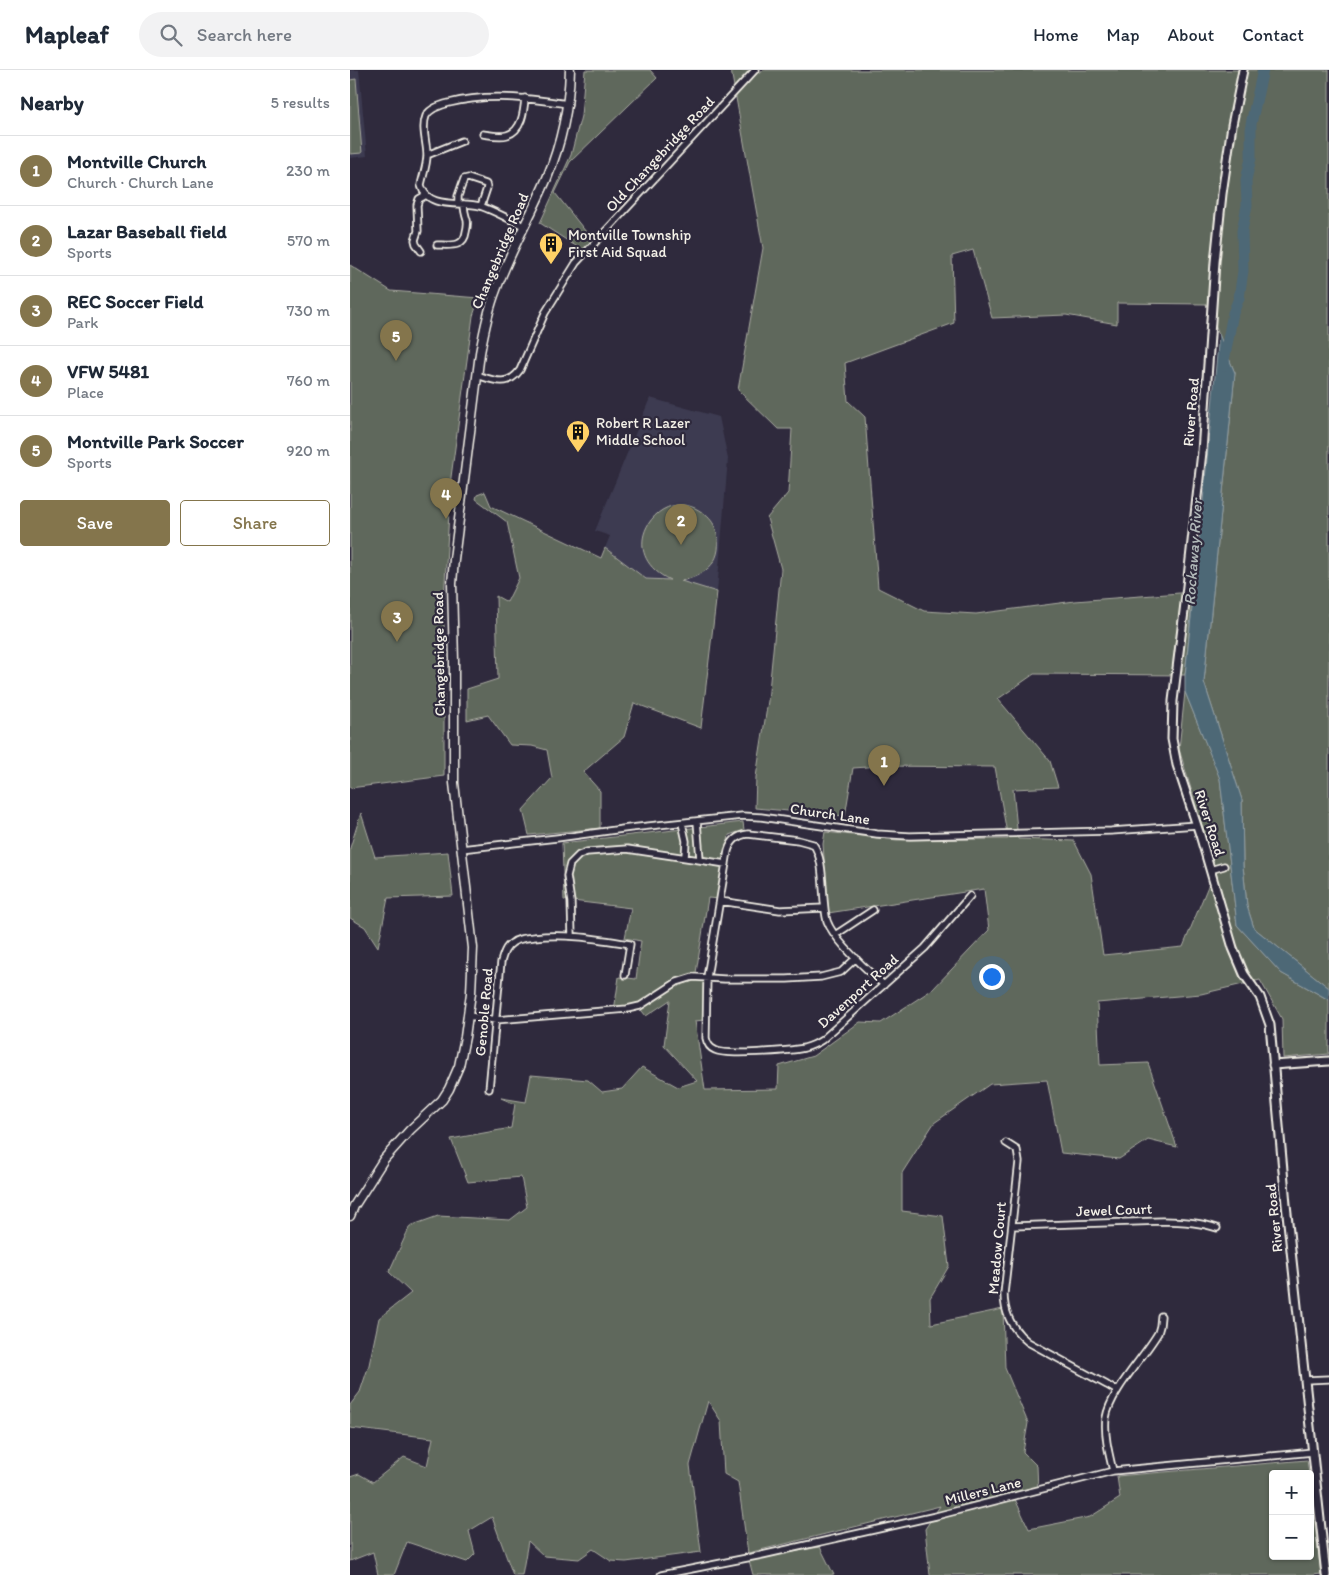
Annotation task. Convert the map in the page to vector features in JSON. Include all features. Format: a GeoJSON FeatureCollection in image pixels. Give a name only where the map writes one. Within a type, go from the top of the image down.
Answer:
{"type":"FeatureCollection","features":[{"type":"Feature","properties":{"kind":"main road","name":"Changebridge Road"},"geometry":{"type":"LineString","coordinates":[[350,1216],[354,1199],[395,1146],[442,1100],[450,1089],[459,1066],[468,1016],[473,969],[473,948],[454,774],[452,584],[477,376],[486,320],[496,289],[552,163],[562,133],[568,104],[570,70]]}},
{"type":"Feature","properties":{"kind":"street","name":"Old Changebridge Road"},"geometry":{"type":"LineString","coordinates":[[477,376],[499,381],[508,381],[515,377],[520,370],[545,314],[576,263],[755,70]]}},
{"type":"Feature","properties":{"kind":"street","name":"River Road"},"geometry":{"type":"LineString","coordinates":[[1243,70],[1232,125],[1222,194],[1201,460],[1172,714],[1174,752],[1236,959],[1264,1005],[1270,1025],[1286,1204],[1305,1380],[1313,1452],[1326,1538],[1326,1575]]}},
{"type":"Feature","properties":{"kind":"street"},"geometry":{"type":"LineString","coordinates":[[524,226],[481,206],[438,202],[426,194],[421,185],[427,155],[425,119],[433,109],[441,105],[474,98],[511,97],[568,104]]}},
{"type":"Feature","properties":{"kind":"street"},"geometry":{"type":"LineString","coordinates":[[483,134],[506,135],[514,131],[523,117],[525,98]]}},
{"type":"Feature","properties":{"kind":"street"},"geometry":{"type":"LineString","coordinates":[[427,155],[462,141]]}},
{"type":"Feature","properties":{"kind":"street"},"geometry":{"type":"LineString","coordinates":[[437,245],[458,245],[462,243],[466,236],[468,222],[458,196],[464,179],[468,178],[486,184],[487,188],[481,206]]}},
{"type":"Feature","properties":{"kind":"street"},"geometry":{"type":"LineString","coordinates":[[421,251],[415,240],[418,231],[417,205],[419,199],[426,194]]}},
{"type":"Feature","properties":{"kind":"street","name":"Church Lane"},"geometry":{"type":"LineString","coordinates":[[462,849],[742,816],[761,817],[877,834],[910,836],[1111,831],[1197,825]]}},
{"type":"Feature","properties":{"kind":"street"},"geometry":{"type":"LineString","coordinates":[[697,821],[700,859]]}},
{"type":"Feature","properties":{"kind":"street"},"geometry":{"type":"LineString","coordinates":[[682,823],[686,842],[685,857]]}},
{"type":"Feature","properties":{"kind":"street","name":"Davenport Road"},"geometry":{"type":"LineString","coordinates":[[824,908],[819,856],[814,844],[798,840],[748,834],[734,839],[730,846],[726,864],[708,977],[706,1038],[712,1049],[720,1052],[780,1051],[814,1044],[829,1034],[925,948],[970,896]]}},
{"type":"Feature","properties":{"kind":"street"},"geometry":{"type":"LineString","coordinates":[[572,936],[571,902],[567,876],[568,868],[575,857],[587,852],[628,849],[726,864]]}},
{"type":"Feature","properties":{"kind":"street"},"geometry":{"type":"LineString","coordinates":[[1210,870],[1224,866]]}},
{"type":"Feature","properties":{"kind":"street"},"geometry":{"type":"LineString","coordinates":[[720,901],[780,910],[824,908],[829,926],[835,935],[884,984]]}},
{"type":"Feature","properties":{"kind":"street"},"geometry":{"type":"LineString","coordinates":[[835,935],[873,910]]}},
{"type":"Feature","properties":{"kind":"street","name":"Genoble Road"},"geometry":{"type":"LineString","coordinates":[[489,1089],[501,962],[505,950],[510,944],[522,938],[551,934],[630,944],[626,975]]}},
{"type":"Feature","properties":{"kind":"street"},"geometry":{"type":"LineString","coordinates":[[468,1016],[496,1020],[636,1007],[685,979],[697,976],[724,979],[787,980],[821,977],[841,972],[856,958]]}},
{"type":"Feature","properties":{"kind":"street"},"geometry":{"type":"LineString","coordinates":[[1273,1065],[1329,1061]]}},
{"type":"Feature","properties":{"kind":"street","name":"Meadow Court"},"geometry":{"type":"LineString","coordinates":[[1006,1144],[1017,1150],[1019,1156],[1004,1299],[1013,1327],[1028,1342],[1117,1391]]}},
{"type":"Feature","properties":{"kind":"street","name":"Jewel Court"},"geometry":{"type":"LineString","coordinates":[[1012,1226],[1170,1221],[1201,1223],[1217,1228]]}},
{"type":"Feature","properties":{"kind":"street"},"geometry":{"type":"LineString","coordinates":[[1113,1471],[1105,1426],[1108,1410],[1117,1391],[1158,1333],[1162,1316]]}},
{"type":"Feature","properties":{"kind":"street"},"geometry":{"type":"LineString","coordinates":[[1305,1380],[1329,1379]]}},
{"type":"Feature","properties":{"kind":"street","name":"Millers Lane"},"geometry":{"type":"LineString","coordinates":[[661,1575],[762,1555],[936,1516],[1113,1471],[1313,1452]]}},
{"type":"Feature","properties":{"kind":"shaded area"},"geometry":{"type":"Polygon","coordinates":[[[350,70],[359,70],[367,156],[350,158],[350,70]]]}},
{"type":"Feature","properties":{"kind":"shaded area"},"geometry":{"type":"Polygon","coordinates":[[[585,70],[650,70],[657,78],[570,162],[555,193],[594,242],[585,252],[540,223],[571,155],[581,116],[585,70]]]}},
{"type":"Feature","properties":{"kind":"shaded area"},"geometry":{"type":"Polygon","coordinates":[[[731,70],[760,70],[760,74],[763,70],[1329,70],[1329,988],[1254,928],[1247,906],[1243,865],[1242,800],[1204,682],[1235,373],[1206,304],[1117,303],[1117,324],[1066,315],[992,318],[973,250],[952,256],[954,323],[845,363],[848,401],[865,417],[878,588],[924,611],[976,614],[1075,601],[1193,592],[1185,675],[1034,674],[998,699],[1050,761],[1058,787],[1013,789],[1018,839],[1074,841],[1091,874],[1103,955],[1183,947],[1215,869],[1179,749],[1185,692],[1220,778],[1237,925],[1281,973],[1329,1000],[1329,1054],[1283,1058],[1282,1019],[1260,980],[1201,994],[1097,1003],[1100,1065],[1148,1063],[1177,1147],[1148,1140],[1119,1159],[1061,1153],[1047,1080],[990,1084],[934,1123],[902,1173],[902,1211],[943,1216],[949,1266],[930,1298],[931,1324],[1003,1309],[1005,1368],[1028,1423],[1023,1452],[1037,1466],[1038,1490],[1014,1497],[1029,1529],[1090,1517],[1120,1498],[1117,1476],[1307,1460],[1308,1470],[1269,1470],[1269,1560],[1314,1560],[1314,1517],[1321,1574],[930,1575],[925,1529],[940,1506],[748,1553],[738,1482],[724,1474],[721,1421],[708,1401],[690,1465],[701,1552],[626,1562],[611,1561],[593,1549],[579,1559],[544,1556],[528,1541],[522,1575],[513,1575],[492,1517],[469,1531],[475,1554],[467,1562],[407,1542],[394,1575],[378,1575],[373,1552],[350,1561],[350,1477],[359,1474],[373,1482],[404,1457],[427,1466],[433,1438],[350,1428],[350,1405],[360,1392],[369,1365],[379,1318],[411,1293],[389,1272],[410,1226],[438,1216],[510,1220],[527,1207],[521,1177],[468,1182],[451,1139],[511,1128],[515,1104],[501,1098],[526,1102],[531,1075],[588,1080],[602,1092],[622,1089],[642,1067],[678,1087],[697,1081],[664,1045],[670,1000],[646,1016],[638,1006],[614,1011],[619,977],[636,979],[641,941],[625,938],[631,908],[564,900],[562,843],[743,822],[744,830],[729,835],[719,899],[708,898],[695,979],[708,980],[704,1020],[695,1021],[705,1090],[778,1089],[779,1066],[813,1056],[860,1022],[881,1023],[933,989],[989,930],[984,889],[828,913],[823,844],[825,832],[897,840],[1008,839],[995,767],[881,766],[853,768],[845,816],[755,808],[756,777],[768,701],[781,569],[767,518],[788,493],[792,429],[778,429],[738,390],[763,248],[731,70]]]}},
{"type":"Feature","properties":{"kind":"shaded area"},"geometry":{"type":"Polygon","coordinates":[[[356,79],[362,153],[350,154],[350,80],[356,79]]]}},
{"type":"Feature","properties":{"kind":"shaded area"},"geometry":{"type":"Polygon","coordinates":[[[350,265],[391,291],[479,298],[473,316],[451,477],[444,600],[444,776],[350,788],[350,265]]]}},
{"type":"Feature","properties":{"kind":"shaded area"},"geometry":{"type":"Polygon","coordinates":[[[650,398],[719,417],[728,459],[717,592],[677,580],[646,579],[605,548],[610,536],[595,531],[650,398]]]}},
{"type":"Feature","properties":{"kind":"shaded area"},"geometry":{"type":"Polygon","coordinates":[[[485,492],[491,506],[601,558],[605,548],[646,579],[670,580],[653,567],[644,553],[643,538],[649,524],[659,512],[672,506],[687,506],[707,516],[716,530],[718,550],[712,564],[699,575],[681,581],[717,592],[701,728],[634,703],[624,737],[583,772],[600,791],[600,828],[529,835],[523,810],[552,778],[547,750],[532,746],[510,745],[488,715],[467,720],[467,689],[498,679],[496,596],[507,602],[519,578],[507,522],[476,499],[477,495],[485,492]]]}},
{"type":"Feature","properties":{"kind":"shaded area"},"geometry":{"type":"Polygon","coordinates":[[[361,813],[375,857],[448,852],[453,896],[388,898],[378,947],[365,927],[350,918],[350,848],[361,813]]]}},
{"type":"Feature","properties":{"kind":"shaded area"},"geometry":{"type":"Polygon","coordinates":[[[820,1547],[834,1575],[753,1575],[749,1560],[820,1547]]]}},
{"type":"Feature","properties":{"kind":"water","name":"Rockaway River"},"geometry":{"type":"Polygon","coordinates":[[[1219,334],[1235,373],[1204,682],[1242,800],[1243,866],[1247,906],[1254,928],[1329,988],[1329,1000],[1281,973],[1237,925],[1220,779],[1185,692],[1185,675],[1219,334]]]}},
{"type":"Feature","properties":{"kind":"waterway","name":"Rockaway River"},"geometry":{"type":"LineString","coordinates":[[1223,366],[1233,313],[1239,298],[1243,271],[1242,231],[1247,205],[1246,180],[1251,158],[1251,124],[1263,70]]}},
{"type":"Feature","properties":{"kind":"place","name":"Montville Township First Aid Squad"},"geometry":{"type":"Point","coordinates":[551,265]}},
{"type":"Feature","properties":{"kind":"place","name":"Montville Park Soccer"},"geometry":{"type":"Point","coordinates":[396,361]}},
{"type":"Feature","properties":{"kind":"place","name":"Robert R Lazer Middle School"},"geometry":{"type":"Point","coordinates":[578,453]}},
{"type":"Feature","properties":{"kind":"place","name":"VFW 5481"},"geometry":{"type":"Point","coordinates":[446,519]}},
{"type":"Feature","properties":{"kind":"place","name":"Lazar Baseball field"},"geometry":{"type":"Point","coordinates":[681,545]}},
{"type":"Feature","properties":{"kind":"place","name":"REC Soccer Field"},"geometry":{"type":"Point","coordinates":[397,642]}},
{"type":"Feature","properties":{"kind":"place","name":"Montville Church"},"geometry":{"type":"Point","coordinates":[884,786]}}]}
